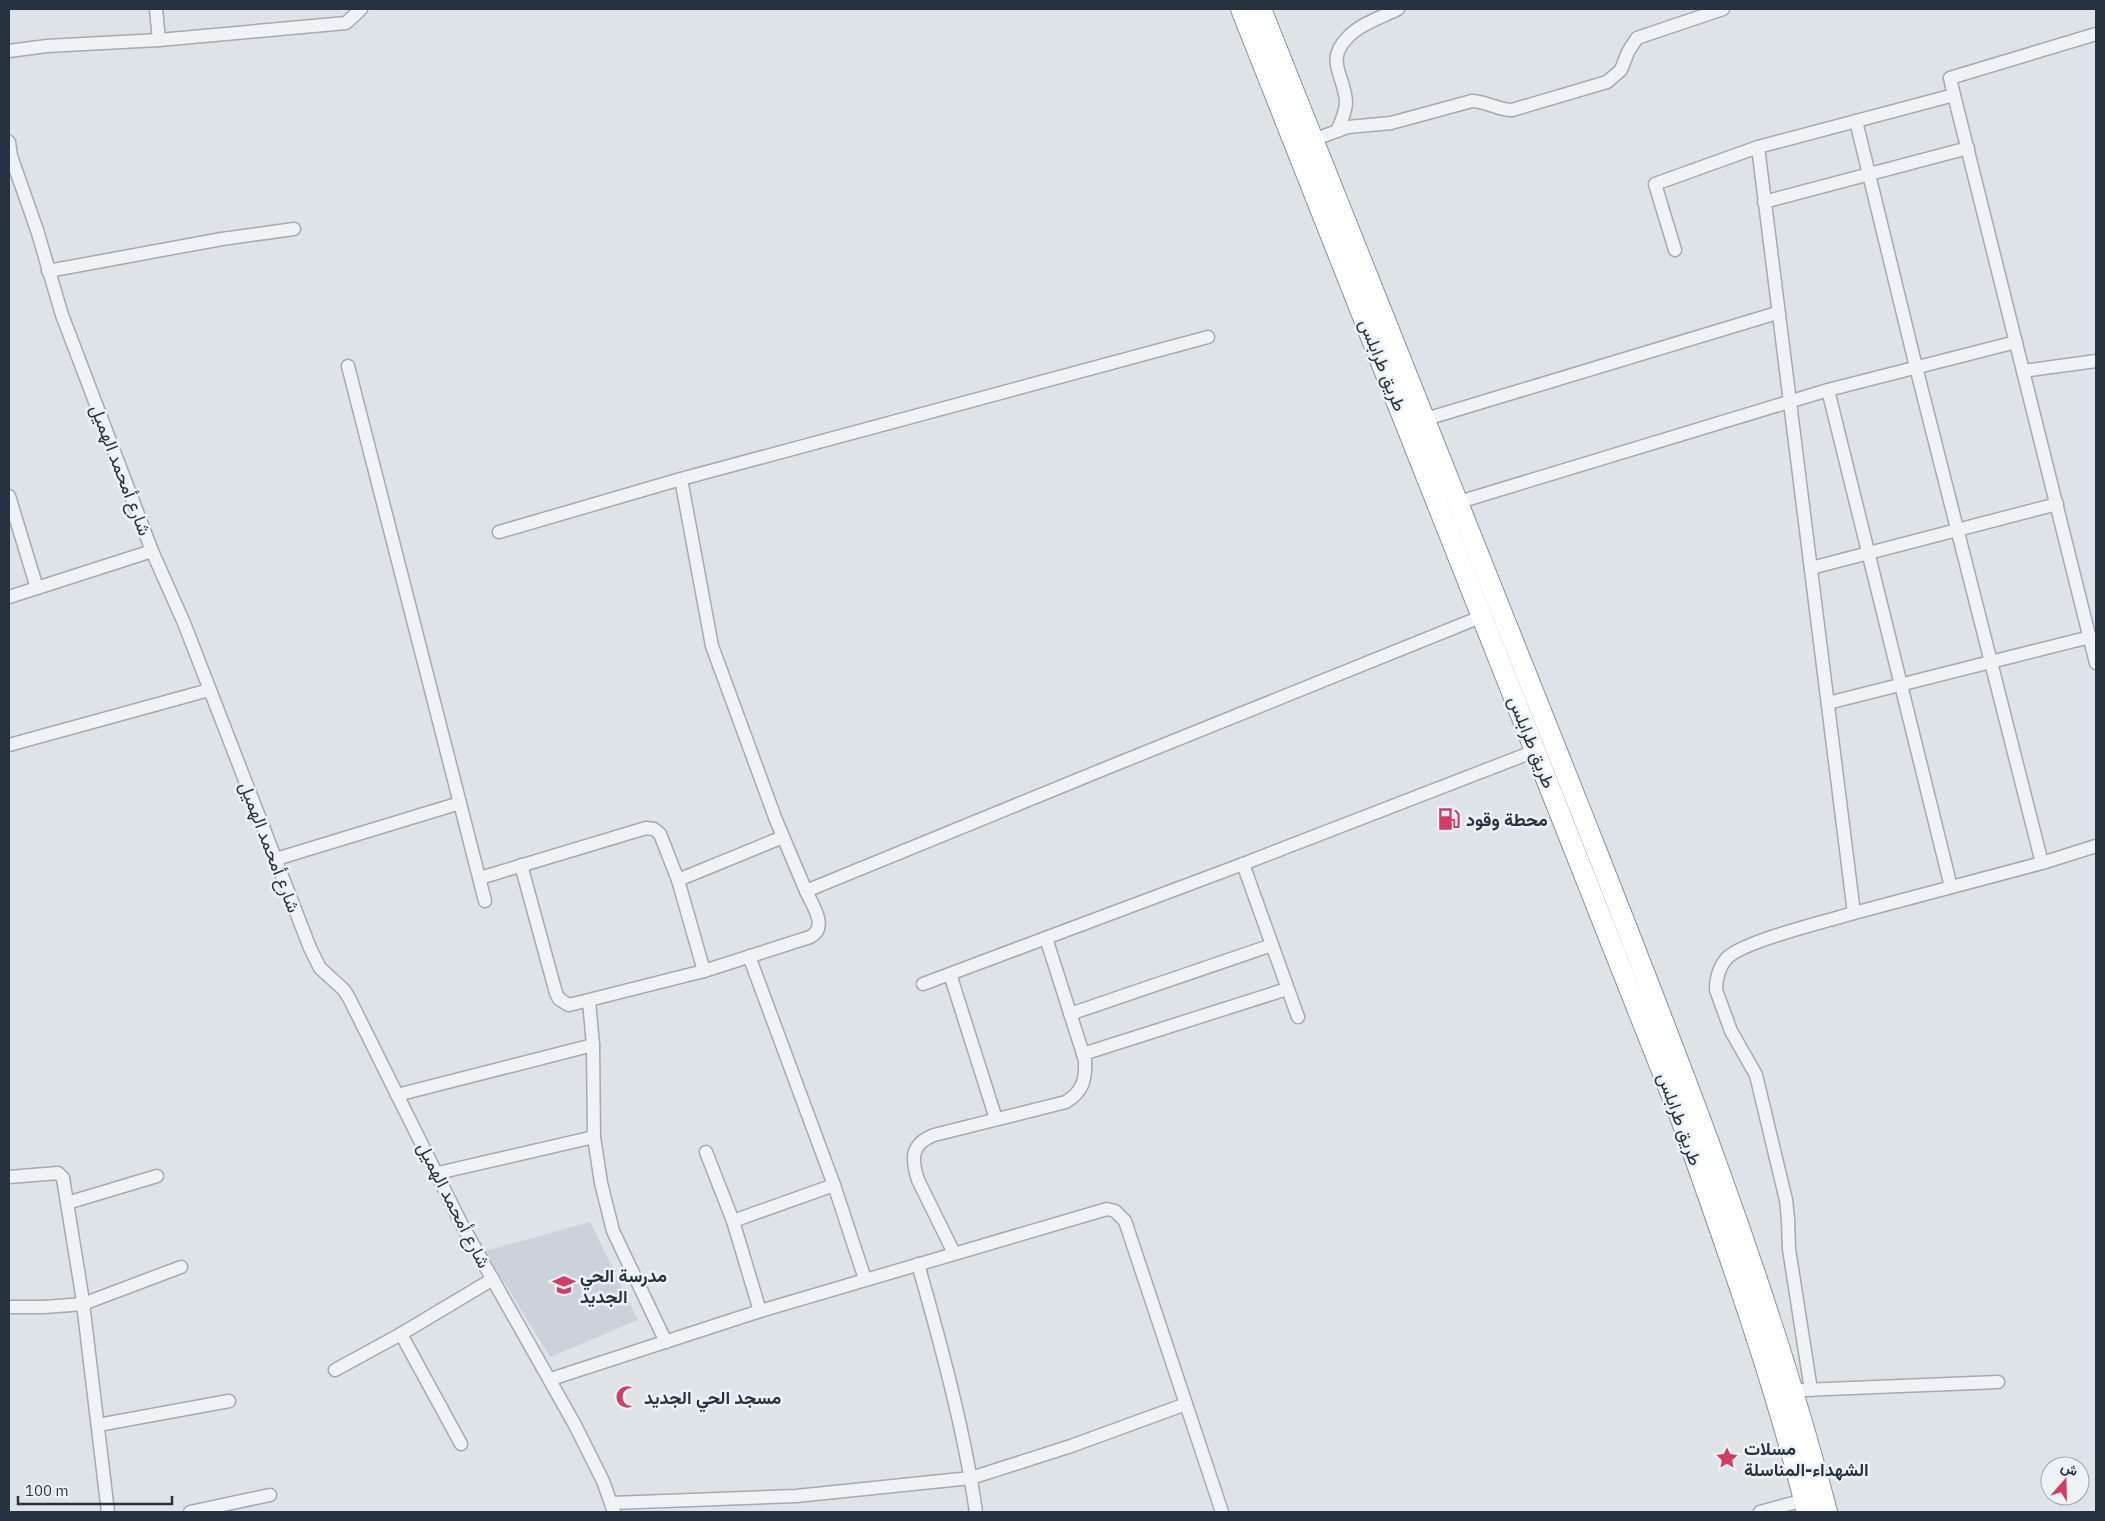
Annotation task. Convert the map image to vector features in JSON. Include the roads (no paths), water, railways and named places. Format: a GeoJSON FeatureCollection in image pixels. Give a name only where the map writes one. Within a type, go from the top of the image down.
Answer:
{"type":"FeatureCollection","features":[{"type":"Feature","properties":{"kind":"highway","name":"طريق طرابلس"},"geometry":{"type":"LineString","coordinates":[[1241,9],[1681,1120],[1737,1278],[1775,1400],[1805,1506]]}},
{"type":"Feature","properties":{"kind":"highway"},"geometry":{"type":"LineString","coordinates":[[1261,9],[1459,502],[1696,1105],[1802,1390],[1827,1512]]}},
{"type":"Feature","properties":{"kind":"street"},"geometry":{"type":"LineString","coordinates":[[156,9],[160,40]]}},
{"type":"Feature","properties":{"kind":"street"},"geometry":{"type":"LineString","coordinates":[[9,50],[160,40],[346,23],[361,9]]}},
{"type":"Feature","properties":{"kind":"street"},"geometry":{"type":"LineString","coordinates":[[1337,131],[1346,103],[1345,93],[1336,70],[1338,52],[1348,37],[1354,32],[1398,9]]}},
{"type":"Feature","properties":{"kind":"street"},"geometry":{"type":"LineString","coordinates":[[1313,140],[1357,125],[1391,123],[1472,101],[1499,109],[1512,110],[1608,82],[1621,70],[1628,52],[1637,38],[1723,9]]}},
{"type":"Feature","properties":{"kind":"street"},"geometry":{"type":"LineString","coordinates":[[2096,34],[1950,78],[2096,664]]}},
{"type":"Feature","properties":{"kind":"street"},"geometry":{"type":"LineString","coordinates":[[1674,250],[1655,184],[1758,147],[1954,95]]}},
{"type":"Feature","properties":{"kind":"street"},"geometry":{"type":"LineString","coordinates":[[1856,121],[1916,367],[2042,863]]}},
{"type":"Feature","properties":{"kind":"street","name":"شارع أمحمد الهميل"},"geometry":{"type":"LineString","coordinates":[[9,142],[11,156],[37,230],[62,315],[152,551],[184,623],[314,958],[320,968],[350,998],[462,1225],[551,1380],[600,1474],[613,1508]]}},
{"type":"Feature","properties":{"kind":"street"},"geometry":{"type":"LineString","coordinates":[[1758,147],[1777,313],[1854,913]]}},
{"type":"Feature","properties":{"kind":"street"},"geometry":{"type":"LineString","coordinates":[[1764,202],[1968,148]]}},
{"type":"Feature","properties":{"kind":"street"},"geometry":{"type":"LineString","coordinates":[[48,271],[222,239],[294,229]]}},
{"type":"Feature","properties":{"kind":"street"},"geometry":{"type":"LineString","coordinates":[[1426,420],[1777,313]]}},
{"type":"Feature","properties":{"kind":"street"},"geometry":{"type":"LineString","coordinates":[[498,532],[681,479],[1208,337]]}},
{"type":"Feature","properties":{"kind":"street"},"geometry":{"type":"LineString","coordinates":[[1459,502],[1828,390],[2016,342]]}},
{"type":"Feature","properties":{"kind":"street"},"geometry":{"type":"LineString","coordinates":[[2023,371],[2096,361]]}},
{"type":"Feature","properties":{"kind":"street"},"geometry":{"type":"LineString","coordinates":[[348,366],[388,530],[485,902]]}},
{"type":"Feature","properties":{"kind":"street"},"geometry":{"type":"LineString","coordinates":[[1828,390],[1951,887]]}},
{"type":"Feature","properties":{"kind":"street"},"geometry":{"type":"LineString","coordinates":[[521,865],[556,993],[559,999],[569,1005],[750,956],[814,935],[819,926],[819,920],[783,836],[712,646],[681,479]]}},
{"type":"Feature","properties":{"kind":"street"},"geometry":{"type":"LineString","coordinates":[[9,496],[37,588]]}},
{"type":"Feature","properties":{"kind":"street"},"geometry":{"type":"LineString","coordinates":[[1811,568],[2057,504]]}},
{"type":"Feature","properties":{"kind":"street"},"geometry":{"type":"LineString","coordinates":[[9,597],[152,551]]}},
{"type":"Feature","properties":{"kind":"street"},"geometry":{"type":"LineString","coordinates":[[806,891],[1483,616]]}},
{"type":"Feature","properties":{"kind":"street"},"geometry":{"type":"LineString","coordinates":[[1828,703],[2090,636]]}},
{"type":"Feature","properties":{"kind":"street"},"geometry":{"type":"LineString","coordinates":[[9,745],[209,690]]}},
{"type":"Feature","properties":{"kind":"street"},"geometry":{"type":"LineString","coordinates":[[923,984],[1243,864],[1535,751]]}},
{"type":"Feature","properties":{"kind":"street"},"geometry":{"type":"LineString","coordinates":[[276,859],[460,803]]}},
{"type":"Feature","properties":{"kind":"street"},"geometry":{"type":"LineString","coordinates":[[480,878],[649,828],[660,834],[678,880],[704,970]]}},
{"type":"Feature","properties":{"kind":"street"},"geometry":{"type":"LineString","coordinates":[[678,880],[783,836]]}},
{"type":"Feature","properties":{"kind":"street"},"geometry":{"type":"LineString","coordinates":[[1998,1382],[1802,1390],[1786,1200],[1756,1075],[1731,1031],[1716,990],[1716,983],[1723,963],[1734,953],[1767,939],[1854,913],[2042,863],[2096,846]]}},
{"type":"Feature","properties":{"kind":"street"},"geometry":{"type":"LineString","coordinates":[[1243,864],[1298,1017]]}},
{"type":"Feature","properties":{"kind":"street"},"geometry":{"type":"LineString","coordinates":[[954,1253],[918,1180],[914,1167],[914,1155],[917,1146],[923,1140],[934,1135],[1066,1102],[1075,1096],[1083,1086],[1086,1074],[1083,1054],[1046,938]]}},
{"type":"Feature","properties":{"kind":"street"},"geometry":{"type":"LineString","coordinates":[[1070,1014],[1272,945]]}},
{"type":"Feature","properties":{"kind":"street"},"geometry":{"type":"LineString","coordinates":[[750,956],[834,1185],[865,1279]]}},
{"type":"Feature","properties":{"kind":"street"},"geometry":{"type":"LineString","coordinates":[[950,974],[996,1120]]}},
{"type":"Feature","properties":{"kind":"street"},"geometry":{"type":"LineString","coordinates":[[1083,1054],[1288,989]]}},
{"type":"Feature","properties":{"kind":"street"},"geometry":{"type":"LineString","coordinates":[[589,1001],[593,1045],[594,1137],[600,1183],[613,1231],[666,1342]]}},
{"type":"Feature","properties":{"kind":"street"},"geometry":{"type":"LineString","coordinates":[[397,1095],[593,1045]]}},
{"type":"Feature","properties":{"kind":"street"},"geometry":{"type":"LineString","coordinates":[[438,1173],[594,1137]]}},
{"type":"Feature","properties":{"kind":"street"},"geometry":{"type":"LineString","coordinates":[[706,1152],[733,1221],[760,1311]]}},
{"type":"Feature","properties":{"kind":"street"},"geometry":{"type":"LineString","coordinates":[[9,1178],[60,1173],[63,1178],[83,1304],[108,1512]]}},
{"type":"Feature","properties":{"kind":"street"},"geometry":{"type":"LineString","coordinates":[[67,1203],[156,1176]]}},
{"type":"Feature","properties":{"kind":"street"},"geometry":{"type":"LineString","coordinates":[[733,1221],[834,1185]]}},
{"type":"Feature","properties":{"kind":"street"},"geometry":{"type":"LineString","coordinates":[[551,1380],[760,1311],[1107,1209],[1115,1211],[1125,1221],[1222,1512]]}},
{"type":"Feature","properties":{"kind":"street"},"geometry":{"type":"LineString","coordinates":[[918,1264],[971,1478],[976,1512]]}},
{"type":"Feature","properties":{"kind":"street"},"geometry":{"type":"LineString","coordinates":[[9,1306],[44,1307],[83,1304],[181,1267]]}},
{"type":"Feature","properties":{"kind":"street"},"geometry":{"type":"LineString","coordinates":[[335,1370],[401,1334],[493,1279]]}},
{"type":"Feature","properties":{"kind":"street"},"geometry":{"type":"LineString","coordinates":[[401,1334],[461,1444]]}},
{"type":"Feature","properties":{"kind":"street"},"geometry":{"type":"LineString","coordinates":[[98,1425],[229,1401]]}},
{"type":"Feature","properties":{"kind":"street"},"geometry":{"type":"LineString","coordinates":[[613,1508],[796,1496],[971,1478],[1071,1446],[1186,1404]]}},
{"type":"Feature","properties":{"kind":"street"},"geometry":{"type":"LineString","coordinates":[[190,1512],[270,1495]]}},
{"type":"Feature","properties":{"kind":"street"},"geometry":{"type":"LineString","coordinates":[[1760,1512],[1805,1506]]}},
{"type":"Feature","properties":{"kind":"place","name":"محطة وقود"},"geometry":{"type":"Point","coordinates":[1449,819]}},
{"type":"Feature","properties":{"kind":"place","name":"مدرسة الحي الجديد"},"geometry":{"type":"Point","coordinates":[564,1285]}},
{"type":"Feature","properties":{"kind":"place","name":"مسجد الحي الجديد"},"geometry":{"type":"Point","coordinates":[627,1397]}},
{"type":"Feature","properties":{"kind":"place","name":"مسلات الشهداء-المناسلة"},"geometry":{"type":"Point","coordinates":[1727,1458]}}]}
